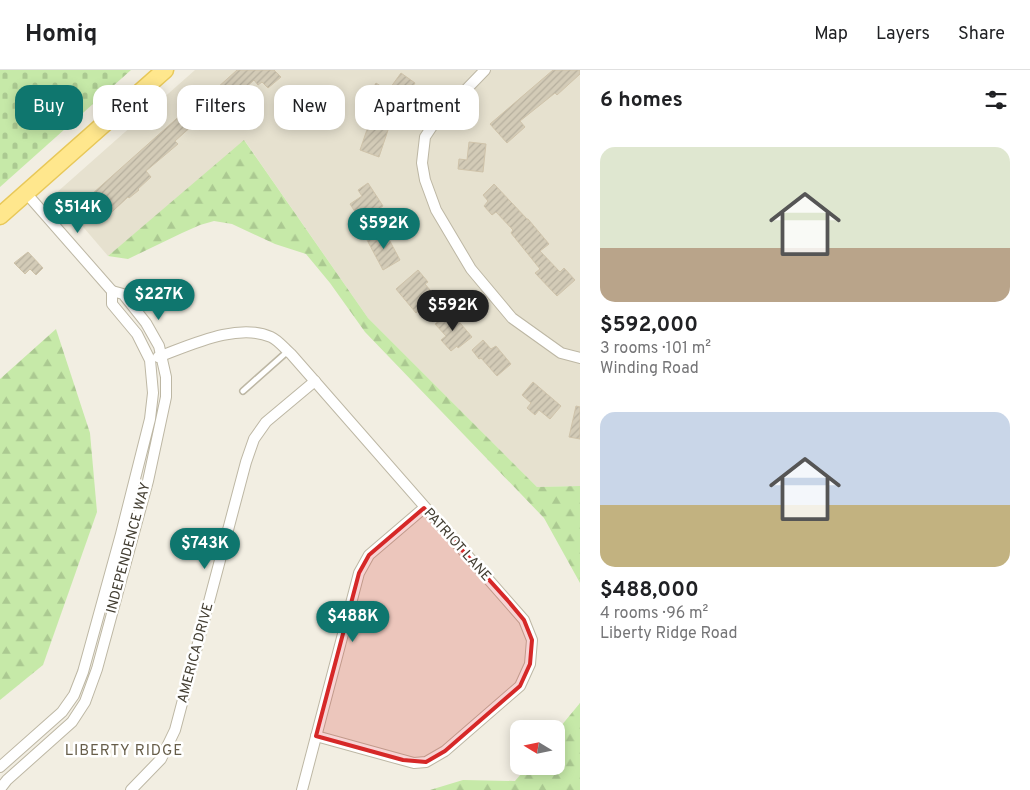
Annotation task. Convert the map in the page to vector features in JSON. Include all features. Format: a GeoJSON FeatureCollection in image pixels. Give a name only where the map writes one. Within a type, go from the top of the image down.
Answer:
{"type":"FeatureCollection","features":[{"type":"Feature","properties":{"kind":"main road"},"geometry":{"type":"LineString","coordinates":[[0,216],[165,70]]}},
{"type":"Feature","properties":{"kind":"street"},"geometry":{"type":"LineString","coordinates":[[485,70],[455,102],[441,113],[425,137],[422,163],[425,180],[436,210],[471,269],[512,318],[561,353],[580,358]]}},
{"type":"Feature","properties":{"kind":"street","name":"INDEPENDENCE WAY"},"geometry":{"type":"LineString","coordinates":[[0,789],[21,767],[72,722],[85,702],[97,670],[158,441],[166,397],[166,377],[162,356],[159,346],[146,323],[123,294],[112,291],[26,193]]}},
{"type":"Feature","properties":{"kind":"street","name":"INDEPENDENCE WAY"},"geometry":{"type":"LineString","coordinates":[[0,767],[62,712],[74,695],[83,672],[150,420],[153,393],[150,360],[137,334],[112,304],[112,291]]}},
{"type":"Feature","properties":{"kind":"street","name":"PATRIOT LANE"},"geometry":{"type":"LineString","coordinates":[[150,360],[217,336],[243,332],[272,337],[288,351],[315,381],[424,508],[524,620],[532,640],[530,664],[520,686],[445,751],[426,762],[414,763],[316,736]]}},
{"type":"Feature","properties":{"kind":"street","name":"AMERICA DRIVE"},"geometry":{"type":"LineString","coordinates":[[131,790],[161,759],[175,730],[254,438],[266,422],[315,381]]}},
{"type":"Feature","properties":{"kind":"street"},"geometry":{"type":"LineString","coordinates":[[302,790],[359,573],[369,554],[424,508]]}},
{"type":"Feature","properties":{"kind":"lane"},"geometry":{"type":"LineString","coordinates":[[242,391],[288,351]]}},
{"type":"Feature","properties":{"kind":"highlighted area"},"geometry":{"type":"Polygon","coordinates":[[[424,508],[524,620],[532,640],[530,664],[520,686],[445,751],[426,762],[403,760],[316,736],[359,573],[369,555],[424,508]]]}},
{"type":"Feature","properties":{"kind":"shaded area"},"geometry":{"type":"Polygon","coordinates":[[[195,70],[580,70],[580,486],[537,487],[368,318],[245,141],[108,256],[55,194],[127,130],[167,130],[167,95],[177,86],[177,130],[264,130],[264,85],[178,85],[195,70]]]}},
{"type":"Feature","properties":{"kind":"green space"},"geometry":{"type":"Polygon","coordinates":[[[0,70],[131,70],[114,85],[93,85],[93,104],[83,113],[83,85],[15,85],[15,130],[64,130],[0,187],[0,70]]]}},
{"type":"Feature","properties":{"kind":"green space"},"geometry":{"type":"Polygon","coordinates":[[[244,140],[368,318],[537,487],[580,486],[580,583],[544,518],[365,332],[330,283],[306,254],[275,244],[232,224],[214,221],[200,225],[128,259],[108,256],[244,140]]]}},
{"type":"Feature","properties":{"kind":"green space"},"geometry":{"type":"Polygon","coordinates":[[[56,329],[90,433],[97,512],[43,665],[0,700],[0,379],[56,329]]]}},
{"type":"Feature","properties":{"kind":"green space"},"geometry":{"type":"Polygon","coordinates":[[[580,703],[580,790],[430,790],[463,780],[515,781],[520,775],[565,775],[565,721],[580,703]]]}},
{"type":"Feature","properties":{"kind":"building"},"geometry":{"type":"Polygon","coordinates":[[[237,70],[274,70],[281,77],[268,88],[262,82],[258,85],[254,80],[248,85],[220,85],[237,70]]]}},
{"type":"Feature","properties":{"kind":"building"},"geometry":{"type":"Polygon","coordinates":[[[553,70],[580,70],[580,74],[557,95],[555,93],[520,121],[525,127],[507,143],[490,124],[553,70]]]}},
{"type":"Feature","properties":{"kind":"building"},"geometry":{"type":"Polygon","coordinates":[[[401,73],[415,83],[414,85],[392,85],[401,73]]]}},
{"type":"Feature","properties":{"kind":"building"},"geometry":{"type":"Polygon","coordinates":[[[177,118],[177,130],[187,130],[175,141],[178,144],[146,171],[151,177],[139,190],[128,197],[101,222],[83,202],[164,130],[167,130],[167,127],[177,118]]]}},
{"type":"Feature","properties":{"kind":"building"},"geometry":{"type":"Polygon","coordinates":[[[367,130],[388,130],[379,157],[360,150],[367,130]]]}},
{"type":"Feature","properties":{"kind":"building"},"geometry":{"type":"Polygon","coordinates":[[[469,142],[486,144],[483,172],[458,169],[459,159],[467,160],[469,142]]]}},
{"type":"Feature","properties":{"kind":"building"},"geometry":{"type":"Polygon","coordinates":[[[368,183],[383,206],[361,221],[350,204],[362,196],[358,190],[368,183]]]}},
{"type":"Feature","properties":{"kind":"building"},"geometry":{"type":"Polygon","coordinates":[[[494,184],[549,244],[540,251],[560,272],[564,268],[575,280],[557,296],[535,273],[540,269],[511,233],[513,230],[496,212],[492,215],[484,206],[488,201],[483,195],[494,184]]]}},
{"type":"Feature","properties":{"kind":"building"},"geometry":{"type":"Polygon","coordinates":[[[384,230],[400,260],[383,270],[367,240],[384,230]]]}},
{"type":"Feature","properties":{"kind":"building"},"geometry":{"type":"Polygon","coordinates":[[[28,252],[43,268],[36,275],[30,269],[25,274],[14,263],[28,252]]]}},
{"type":"Feature","properties":{"kind":"building"},"geometry":{"type":"Polygon","coordinates":[[[418,270],[428,282],[425,284],[435,296],[416,313],[396,289],[418,270]]]}},
{"type":"Feature","properties":{"kind":"building"},"geometry":{"type":"Polygon","coordinates":[[[450,311],[472,337],[451,351],[441,340],[446,336],[435,324],[450,311]]]}},
{"type":"Feature","properties":{"kind":"building"},"geometry":{"type":"Polygon","coordinates":[[[483,340],[491,349],[496,346],[511,364],[497,376],[472,350],[483,340]]]}},
{"type":"Feature","properties":{"kind":"building"},"geometry":{"type":"Polygon","coordinates":[[[533,382],[561,406],[550,419],[539,410],[535,415],[527,408],[531,403],[522,395],[533,382]]]}},
{"type":"Feature","properties":{"kind":"building"},"geometry":{"type":"Polygon","coordinates":[[[576,406],[580,407],[580,439],[569,437],[576,406]]]}},
{"type":"Feature","properties":{"kind":"district","name":"LIBERTY RIDGE"},"geometry":{"type":"Point","coordinates":[124,751]}}]}
